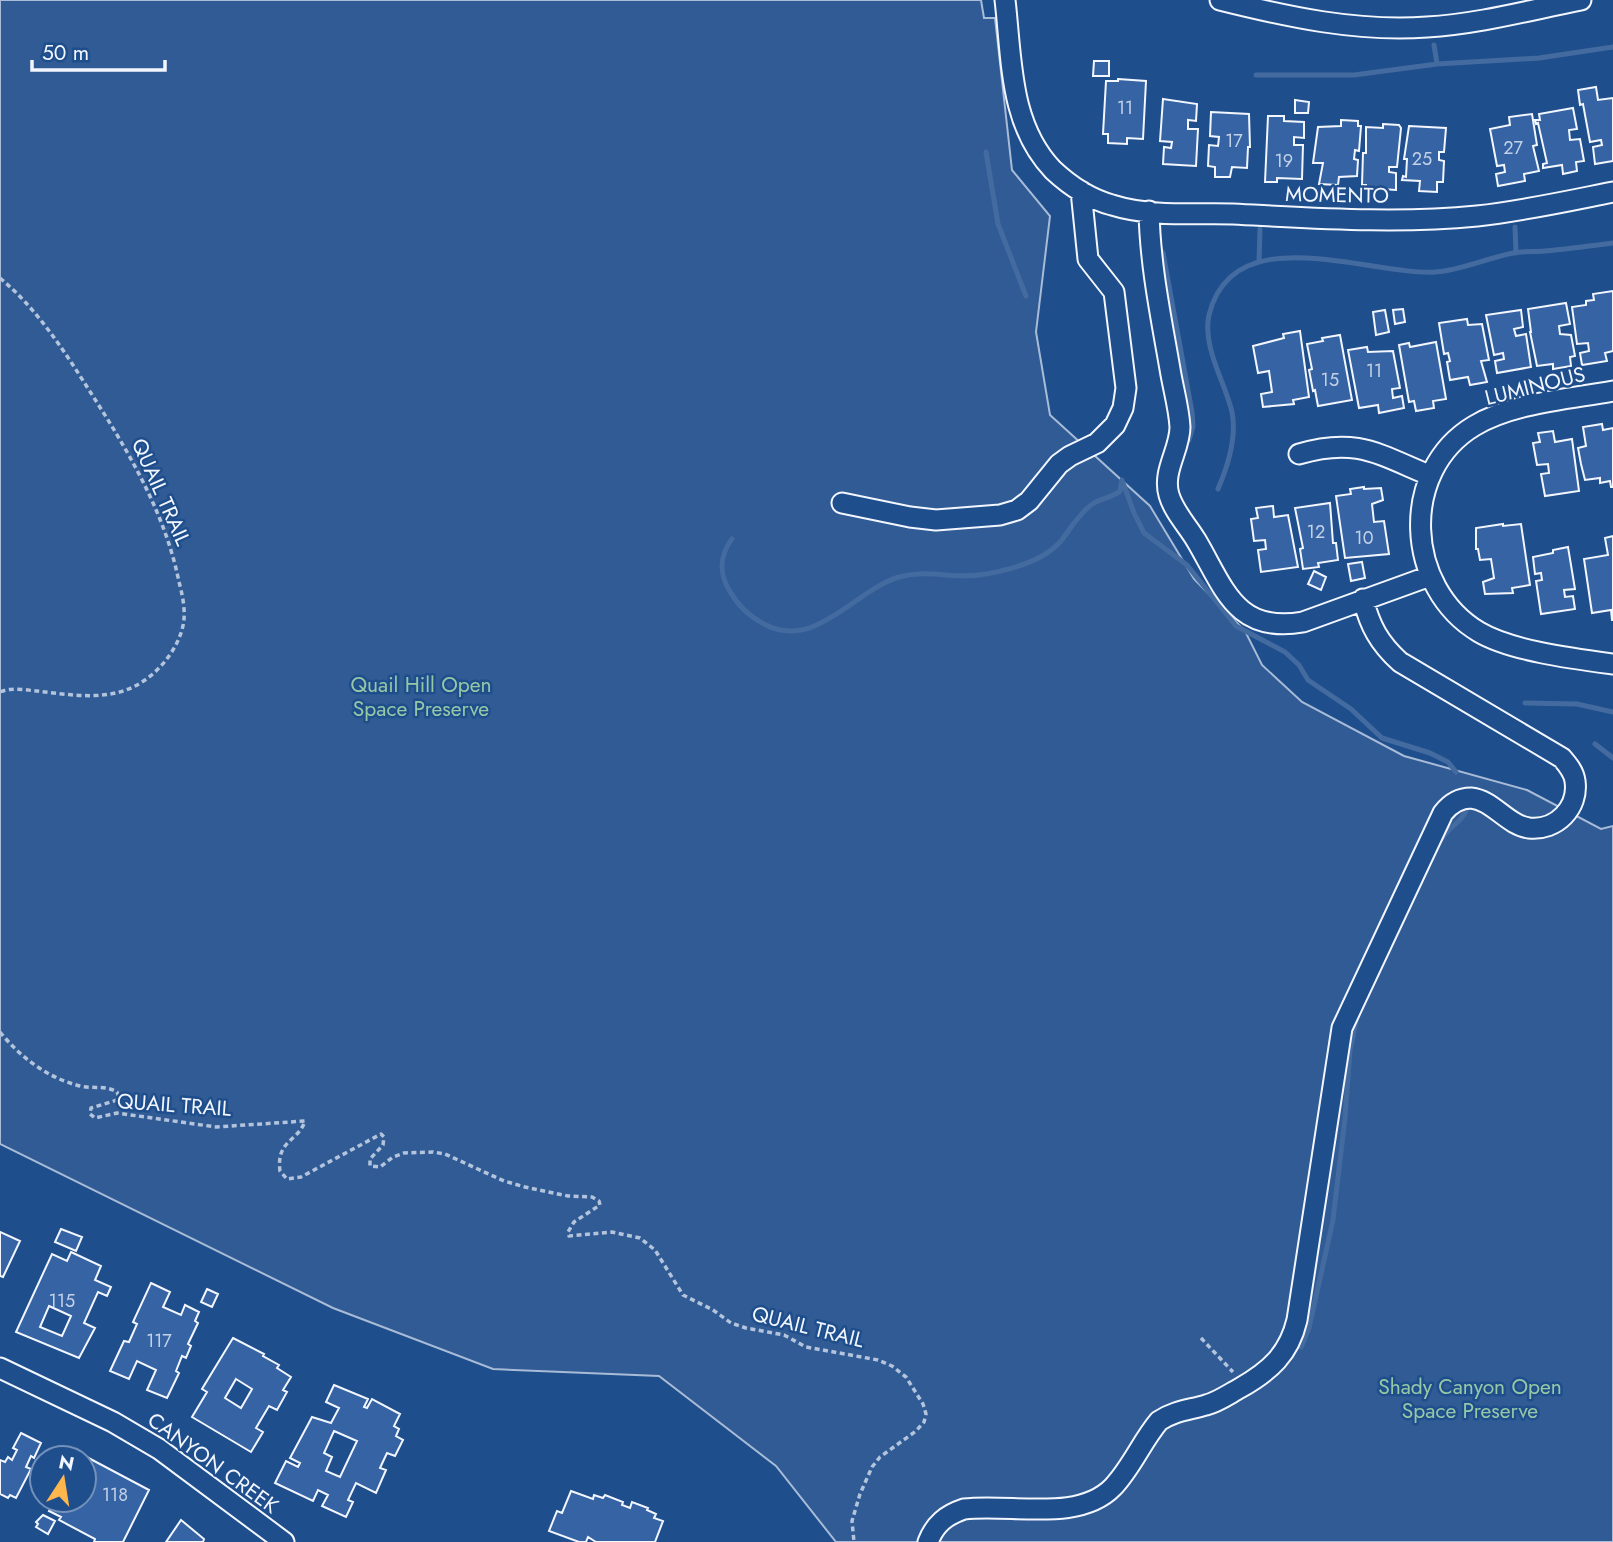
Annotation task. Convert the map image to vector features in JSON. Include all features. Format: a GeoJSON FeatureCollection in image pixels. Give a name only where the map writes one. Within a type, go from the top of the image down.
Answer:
{"type":"FeatureCollection","features":[{"type":"Feature","properties":{"kind":"street","name":"MOMENTO"},"geometry":{"type":"LineString","coordinates":[[1005,0],[1013,76],[1025,128],[1041,155],[1064,180],[1111,205],[1149,211],[1433,219],[1479,215],[1613,192]]}},
{"type":"Feature","properties":{"kind":"street"},"geometry":{"type":"LineString","coordinates":[[1220,0],[1320,21],[1398,28],[1475,21],[1581,0]]}},
{"type":"Feature","properties":{"kind":"street"},"geometry":{"type":"LineString","coordinates":[[842,503],[936,520],[981,518],[1009,513],[1029,501],[1059,464],[1097,443],[1115,425],[1123,408],[1126,388],[1115,292],[1087,259],[1081,191]]}},
{"type":"Feature","properties":{"kind":"street"},"geometry":{"type":"LineString","coordinates":[[1149,211],[1150,247],[1180,428],[1167,478],[1172,503],[1198,543],[1223,591],[1240,608],[1256,618],[1273,624],[1303,622],[1430,576]]}},
{"type":"Feature","properties":{"kind":"street","name":"LUMINOUS"},"geometry":{"type":"LineString","coordinates":[[1613,391],[1513,410],[1490,417],[1458,438],[1429,475],[1420,518],[1423,552],[1430,576],[1449,606],[1461,619],[1479,632],[1505,643],[1613,664]]}},
{"type":"Feature","properties":{"kind":"street"},"geometry":{"type":"LineString","coordinates":[[1299,454],[1329,446],[1355,447],[1429,475]]}},
{"type":"Feature","properties":{"kind":"street"},"geometry":{"type":"LineString","coordinates":[[928,1542],[939,1522],[950,1513],[964,1509],[1069,1508],[1093,1502],[1115,1486],[1159,1421],[1169,1414],[1216,1401],[1259,1377],[1280,1359],[1290,1344],[1297,1320],[1342,1028],[1443,813],[1452,803],[1472,798],[1483,801],[1526,828],[1537,828],[1557,822],[1571,806],[1575,779],[1562,758],[1400,662],[1375,635],[1363,599]]}},
{"type":"Feature","properties":{"kind":"street","name":"CANYON CREEK"},"geometry":{"type":"LineString","coordinates":[[0,1368],[113,1422],[159,1449],[284,1542]]}},
{"type":"Feature","properties":{"kind":"path","name":"QUAIL TRAIL"},"geometry":{"type":"LineString","coordinates":[[0,278],[42,321],[70,360],[137,469],[172,551],[184,618],[177,641],[164,662],[143,681],[126,690],[108,695],[84,696],[6,689],[0,692]]}},
{"type":"Feature","properties":{"kind":"path","name":"QUAIL TRAIL"},"geometry":{"type":"LineString","coordinates":[[0,1032],[18,1052],[42,1070],[72,1083],[117,1092],[117,1100],[91,1108],[90,1114],[95,1118],[117,1112],[216,1127],[305,1121],[304,1126],[286,1142],[281,1152],[280,1171],[287,1179],[301,1177],[381,1134],[384,1137],[383,1145],[370,1159],[370,1166],[373,1168],[380,1167],[404,1153],[433,1152],[445,1154],[504,1181],[525,1187],[568,1196],[592,1197],[599,1201],[600,1205],[574,1222],[568,1232],[569,1236],[612,1232],[640,1238],[655,1250],[683,1295],[713,1310],[731,1323],[784,1335],[806,1348],[878,1360],[892,1366],[913,1385],[926,1414],[924,1422],[916,1432],[880,1457],[872,1467],[852,1521],[853,1542]]}},
{"type":"Feature","properties":{"kind":"path"},"geometry":{"type":"LineString","coordinates":[[1201,1338],[1236,1376]]}},
{"type":"Feature","properties":{"kind":"green space","name":"Quail Hill Open Space Preserve"},"geometry":{"type":"Polygon","coordinates":[[[0,0],[981,0],[984,18],[995,18],[1012,170],[1050,216],[1036,332],[1050,415],[1150,506],[1194,579],[1245,631],[1262,665],[1302,702],[1404,756],[1527,790],[1601,829],[1613,826],[1613,1542],[836,1542],[776,1466],[659,1376],[493,1369],[333,1308],[0,1144],[0,0]]]}},
{"type":"Feature","properties":{"kind":"building"},"geometry":{"type":"Polygon","coordinates":[[[1094,61],[1109,61],[1109,76],[1093,76],[1094,61]]]}},
{"type":"Feature","properties":{"kind":"building"},"geometry":{"type":"Polygon","coordinates":[[[1106,81],[1146,81],[1143,139],[1127,138],[1127,144],[1108,143],[1108,134],[1103,134],[1106,81]]]}},
{"type":"Feature","properties":{"kind":"building"},"geometry":{"type":"Polygon","coordinates":[[[1596,87],[1598,100],[1613,98],[1613,161],[1595,164],[1593,147],[1602,145],[1601,140],[1590,142],[1578,90],[1596,87]]]}},
{"type":"Feature","properties":{"kind":"building"},"geometry":{"type":"Polygon","coordinates":[[[1163,99],[1197,104],[1196,121],[1188,120],[1188,129],[1198,129],[1196,166],[1163,164],[1164,147],[1171,148],[1172,142],[1160,141],[1163,99]]]}},
{"type":"Feature","properties":{"kind":"building"},"geometry":{"type":"Polygon","coordinates":[[[1295,100],[1309,102],[1308,113],[1295,113],[1295,100]]]}},
{"type":"Feature","properties":{"kind":"building"},"geometry":{"type":"Polygon","coordinates":[[[1573,108],[1577,129],[1569,130],[1570,140],[1580,139],[1584,161],[1576,162],[1577,171],[1563,174],[1562,165],[1543,168],[1543,164],[1547,163],[1535,120],[1540,120],[1539,114],[1573,108]]]}},
{"type":"Feature","properties":{"kind":"building"},"geometry":{"type":"Polygon","coordinates":[[[1211,112],[1249,114],[1250,147],[1247,168],[1232,167],[1230,177],[1215,177],[1215,167],[1208,166],[1209,145],[1218,146],[1219,137],[1210,136],[1211,112]]]}},
{"type":"Feature","properties":{"kind":"building"},"geometry":{"type":"Polygon","coordinates":[[[1532,114],[1537,145],[1533,146],[1539,171],[1524,174],[1525,181],[1498,186],[1496,174],[1505,172],[1504,165],[1497,166],[1490,129],[1510,125],[1509,117],[1532,114]]]}},
{"type":"Feature","properties":{"kind":"building"},"geometry":{"type":"Polygon","coordinates":[[[1268,116],[1284,116],[1284,121],[1304,122],[1304,138],[1294,137],[1294,145],[1303,145],[1302,179],[1277,178],[1277,182],[1265,182],[1268,116]]]}},
{"type":"Feature","properties":{"kind":"building"},"geometry":{"type":"Polygon","coordinates":[[[1341,120],[1358,121],[1358,126],[1361,126],[1359,151],[1355,150],[1354,159],[1358,160],[1357,176],[1339,177],[1338,185],[1319,184],[1323,163],[1313,163],[1318,127],[1341,126],[1341,120]]]}},
{"type":"Feature","properties":{"kind":"building"},"geometry":{"type":"Polygon","coordinates":[[[1383,124],[1399,125],[1401,128],[1397,167],[1389,167],[1389,172],[1396,173],[1396,190],[1366,188],[1366,185],[1362,185],[1366,127],[1383,128],[1383,124]]]}},
{"type":"Feature","properties":{"kind":"building"},"geometry":{"type":"Polygon","coordinates":[[[1409,126],[1446,128],[1444,152],[1439,152],[1439,160],[1444,161],[1443,182],[1437,182],[1437,192],[1419,191],[1420,181],[1402,180],[1403,176],[1406,177],[1407,159],[1404,159],[1409,126]]]}},
{"type":"Feature","properties":{"kind":"building"},"geometry":{"type":"Polygon","coordinates":[[[1613,291],[1613,351],[1605,353],[1607,361],[1582,365],[1580,353],[1589,351],[1588,343],[1577,344],[1572,307],[1586,305],[1586,301],[1594,300],[1593,294],[1613,291]]]}},
{"type":"Feature","properties":{"kind":"building"},"geometry":{"type":"Polygon","coordinates":[[[1566,303],[1570,324],[1559,326],[1560,334],[1571,335],[1575,356],[1570,357],[1571,366],[1553,369],[1553,364],[1537,366],[1528,309],[1566,303]]]}},
{"type":"Feature","properties":{"kind":"building"},"geometry":{"type":"Polygon","coordinates":[[[1403,309],[1405,322],[1395,324],[1393,310],[1403,309]]]}},
{"type":"Feature","properties":{"kind":"building"},"geometry":{"type":"Polygon","coordinates":[[[1385,310],[1389,332],[1376,335],[1373,312],[1385,310]]]}},
{"type":"Feature","properties":{"kind":"building"},"geometry":{"type":"Polygon","coordinates":[[[1521,310],[1523,327],[1514,329],[1516,336],[1526,334],[1531,367],[1497,373],[1495,361],[1504,359],[1503,353],[1494,355],[1486,315],[1521,310]]]}},
{"type":"Feature","properties":{"kind":"building"},"geometry":{"type":"Polygon","coordinates":[[[1467,319],[1468,325],[1482,324],[1489,360],[1481,361],[1487,382],[1470,385],[1468,377],[1450,380],[1447,362],[1450,361],[1448,353],[1444,354],[1439,323],[1467,319]]]}},
{"type":"Feature","properties":{"kind":"building"},"geometry":{"type":"Polygon","coordinates":[[[1300,331],[1309,397],[1293,400],[1294,404],[1263,407],[1261,394],[1272,392],[1269,371],[1258,373],[1253,346],[1284,338],[1283,334],[1300,331]]]}},
{"type":"Feature","properties":{"kind":"building"},"geometry":{"type":"Polygon","coordinates":[[[1340,335],[1352,400],[1318,406],[1309,370],[1312,369],[1307,344],[1340,335]]]}},
{"type":"Feature","properties":{"kind":"building"},"geometry":{"type":"Polygon","coordinates":[[[1436,342],[1446,399],[1433,401],[1434,408],[1416,411],[1414,401],[1409,402],[1399,345],[1409,343],[1410,347],[1436,342]]]}},
{"type":"Feature","properties":{"kind":"building"},"geometry":{"type":"Polygon","coordinates":[[[1367,347],[1368,352],[1393,351],[1400,388],[1392,389],[1393,398],[1402,396],[1404,408],[1379,413],[1378,405],[1359,408],[1348,350],[1367,347]]]}},
{"type":"Feature","properties":{"kind":"building"},"geometry":{"type":"Polygon","coordinates":[[[1602,424],[1603,430],[1613,428],[1613,487],[1610,481],[1600,483],[1600,478],[1585,480],[1578,448],[1586,446],[1583,427],[1602,424]]]}},
{"type":"Feature","properties":{"kind":"building"},"geometry":{"type":"Polygon","coordinates":[[[1553,431],[1555,442],[1572,439],[1579,491],[1545,496],[1541,474],[1549,473],[1548,464],[1537,465],[1533,443],[1540,442],[1538,433],[1553,431]]]}},
{"type":"Feature","properties":{"kind":"building"},"geometry":{"type":"Polygon","coordinates":[[[1381,488],[1383,500],[1372,504],[1374,522],[1384,521],[1389,554],[1345,558],[1336,496],[1351,494],[1350,489],[1381,488]]]}},
{"type":"Feature","properties":{"kind":"building"},"geometry":{"type":"Polygon","coordinates":[[[1330,503],[1333,543],[1336,543],[1338,560],[1303,569],[1300,549],[1303,548],[1295,508],[1330,503]]]}},
{"type":"Feature","properties":{"kind":"building"},"geometry":{"type":"Polygon","coordinates":[[[1273,506],[1274,517],[1288,515],[1298,567],[1261,572],[1258,550],[1266,549],[1265,540],[1254,541],[1251,519],[1258,518],[1256,508],[1273,506]]]}},
{"type":"Feature","properties":{"kind":"building"},"geometry":{"type":"Polygon","coordinates":[[[1521,524],[1530,585],[1512,588],[1513,593],[1485,594],[1483,582],[1494,578],[1491,559],[1480,560],[1476,549],[1476,528],[1521,524]]]}},
{"type":"Feature","properties":{"kind":"building"},"geometry":{"type":"Polygon","coordinates":[[[1613,536],[1612,620],[1611,610],[1592,613],[1584,559],[1608,555],[1605,538],[1613,536]]]}},
{"type":"Feature","properties":{"kind":"building"},"geometry":{"type":"Polygon","coordinates":[[[1568,547],[1575,589],[1564,590],[1565,597],[1573,596],[1575,609],[1541,614],[1536,581],[1542,580],[1541,573],[1535,574],[1533,557],[1568,547]]]}},
{"type":"Feature","properties":{"kind":"building"},"geometry":{"type":"Polygon","coordinates":[[[1362,562],[1365,578],[1351,581],[1348,564],[1362,562]]]}},
{"type":"Feature","properties":{"kind":"building"},"geometry":{"type":"Polygon","coordinates":[[[1314,571],[1326,577],[1321,590],[1308,584],[1314,571]]]}},
{"type":"Feature","properties":{"kind":"building"},"geometry":{"type":"Polygon","coordinates":[[[61,1229],[82,1237],[76,1251],[55,1242],[61,1229]]]}},
{"type":"Feature","properties":{"kind":"building"},"geometry":{"type":"Polygon","coordinates":[[[0,1232],[20,1241],[3,1277],[0,1276],[0,1232]]]}},
{"type":"Feature","properties":{"kind":"building"},"geometry":{"type":"Polygon","coordinates":[[[71,1252],[101,1266],[95,1280],[111,1287],[107,1296],[98,1292],[84,1323],[95,1328],[79,1358],[16,1332],[52,1254],[67,1261],[71,1252]],[[49,1306],[40,1327],[62,1336],[71,1316],[49,1306]]]}},
{"type":"Feature","properties":{"kind":"building"},"geometry":{"type":"Polygon","coordinates":[[[151,1283],[170,1292],[163,1307],[181,1315],[185,1305],[199,1312],[195,1321],[198,1323],[188,1344],[191,1346],[186,1358],[182,1356],[176,1371],[179,1373],[167,1398],[147,1390],[156,1370],[137,1361],[129,1379],[110,1371],[124,1341],[129,1342],[137,1324],[133,1322],[151,1283]]]}},
{"type":"Feature","properties":{"kind":"building"},"geometry":{"type":"Polygon","coordinates":[[[207,1289],[218,1294],[212,1307],[201,1302],[207,1289]]]}},
{"type":"Feature","properties":{"kind":"building"},"geometry":{"type":"Polygon","coordinates":[[[233,1338],[264,1354],[263,1356],[279,1365],[277,1368],[291,1377],[283,1390],[287,1392],[277,1410],[269,1406],[256,1428],[263,1432],[251,1452],[192,1417],[207,1392],[202,1389],[233,1338]],[[236,1379],[225,1398],[241,1408],[252,1389],[236,1379]]]}},
{"type":"Feature","properties":{"kind":"building"},"geometry":{"type":"Polygon","coordinates":[[[334,1385],[368,1399],[364,1407],[367,1408],[372,1399],[400,1414],[394,1426],[399,1429],[396,1436],[403,1440],[395,1456],[387,1453],[380,1468],[386,1470],[376,1493],[356,1483],[348,1500],[353,1502],[346,1517],[322,1506],[328,1495],[318,1490],[313,1501],[275,1483],[286,1461],[298,1467],[300,1463],[290,1458],[312,1417],[331,1423],[339,1408],[326,1402],[334,1385]],[[334,1431],[324,1453],[332,1457],[326,1471],[340,1477],[357,1441],[334,1431]]]}},
{"type":"Feature","properties":{"kind":"building"},"geometry":{"type":"Polygon","coordinates":[[[21,1433],[41,1443],[28,1444],[28,1475],[16,1498],[10,1495],[8,1498],[0,1494],[0,1460],[5,1462],[8,1457],[12,1460],[17,1450],[13,1448],[21,1433]]]}},
{"type":"Feature","properties":{"kind":"building"},"geometry":{"type":"Polygon","coordinates":[[[98,1463],[149,1490],[123,1542],[94,1542],[95,1539],[59,1520],[61,1517],[55,1514],[98,1514],[98,1463]]]}},
{"type":"Feature","properties":{"kind":"building"},"geometry":{"type":"Polygon","coordinates":[[[571,1491],[593,1499],[594,1495],[603,1498],[605,1495],[630,1508],[632,1502],[648,1508],[647,1510],[656,1514],[654,1518],[663,1521],[655,1542],[596,1542],[588,1537],[586,1542],[579,1542],[549,1531],[557,1511],[562,1513],[571,1491]]]}},
{"type":"Feature","properties":{"kind":"building"},"geometry":{"type":"Polygon","coordinates":[[[43,1515],[55,1521],[48,1534],[36,1527],[36,1522],[43,1515]]]}},
{"type":"Feature","properties":{"kind":"building"},"geometry":{"type":"Polygon","coordinates":[[[181,1520],[204,1539],[203,1542],[166,1542],[181,1520]]]}},
{"type":"Feature","properties":{"kind":"waterway"},"geometry":{"type":"LineString","coordinates":[[1434,45],[1437,64]]}},
{"type":"Feature","properties":{"kind":"waterway"},"geometry":{"type":"LineString","coordinates":[[1256,75],[1354,75],[1437,64],[1539,58],[1613,47]]}},
{"type":"Feature","properties":{"kind":"waterway"},"geometry":{"type":"LineString","coordinates":[[986,152],[998,224],[1026,296]]}},
{"type":"Feature","properties":{"kind":"waterway"},"geometry":{"type":"LineString","coordinates":[[1515,227],[1516,253]]}},
{"type":"Feature","properties":{"kind":"waterway"},"geometry":{"type":"LineString","coordinates":[[1259,261],[1260,229]]}},
{"type":"Feature","properties":{"kind":"waterway"},"geometry":{"type":"LineString","coordinates":[[1218,489],[1231,452],[1233,422],[1229,401],[1211,352],[1209,315],[1223,285],[1245,267],[1274,259],[1306,258],[1436,272],[1513,253],[1613,243]]}},
{"type":"Feature","properties":{"kind":"waterway"},"geometry":{"type":"LineString","coordinates":[[1159,248],[1163,253],[1192,412],[1193,426],[1189,440]]}},
{"type":"Feature","properties":{"kind":"waterway"},"geometry":{"type":"LineString","coordinates":[[732,539],[722,566],[727,586],[738,603],[766,625],[784,631],[802,630],[835,615],[883,584],[899,577],[920,574],[979,575],[1034,560],[1053,549],[1091,505],[1120,491],[1122,480],[1144,533],[1187,565],[1236,626],[1285,652],[1299,665],[1308,680],[1351,709],[1382,738],[1430,753],[1448,762],[1456,772]]}},
{"type":"Feature","properties":{"kind":"waterway"},"geometry":{"type":"LineString","coordinates":[[1525,703],[1577,704],[1613,712]]}},
{"type":"Feature","properties":{"kind":"waterway"},"geometry":{"type":"LineString","coordinates":[[1595,744],[1613,758]]}},
{"type":"Feature","properties":{"kind":"waterway"},"geometry":{"type":"LineString","coordinates":[[1441,840],[1463,817],[1467,808]]}},
{"type":"Feature","properties":{"kind":"waterway"},"geometry":{"type":"LineString","coordinates":[[1301,1347],[1309,1328],[1333,1220],[1350,1050],[1357,1017]]}},
{"type":"Feature","properties":{"kind":"park label","name":"Shady Canyon Open Space Preserve"},"geometry":{"type":"Point","coordinates":[1470,1399]}}]}
